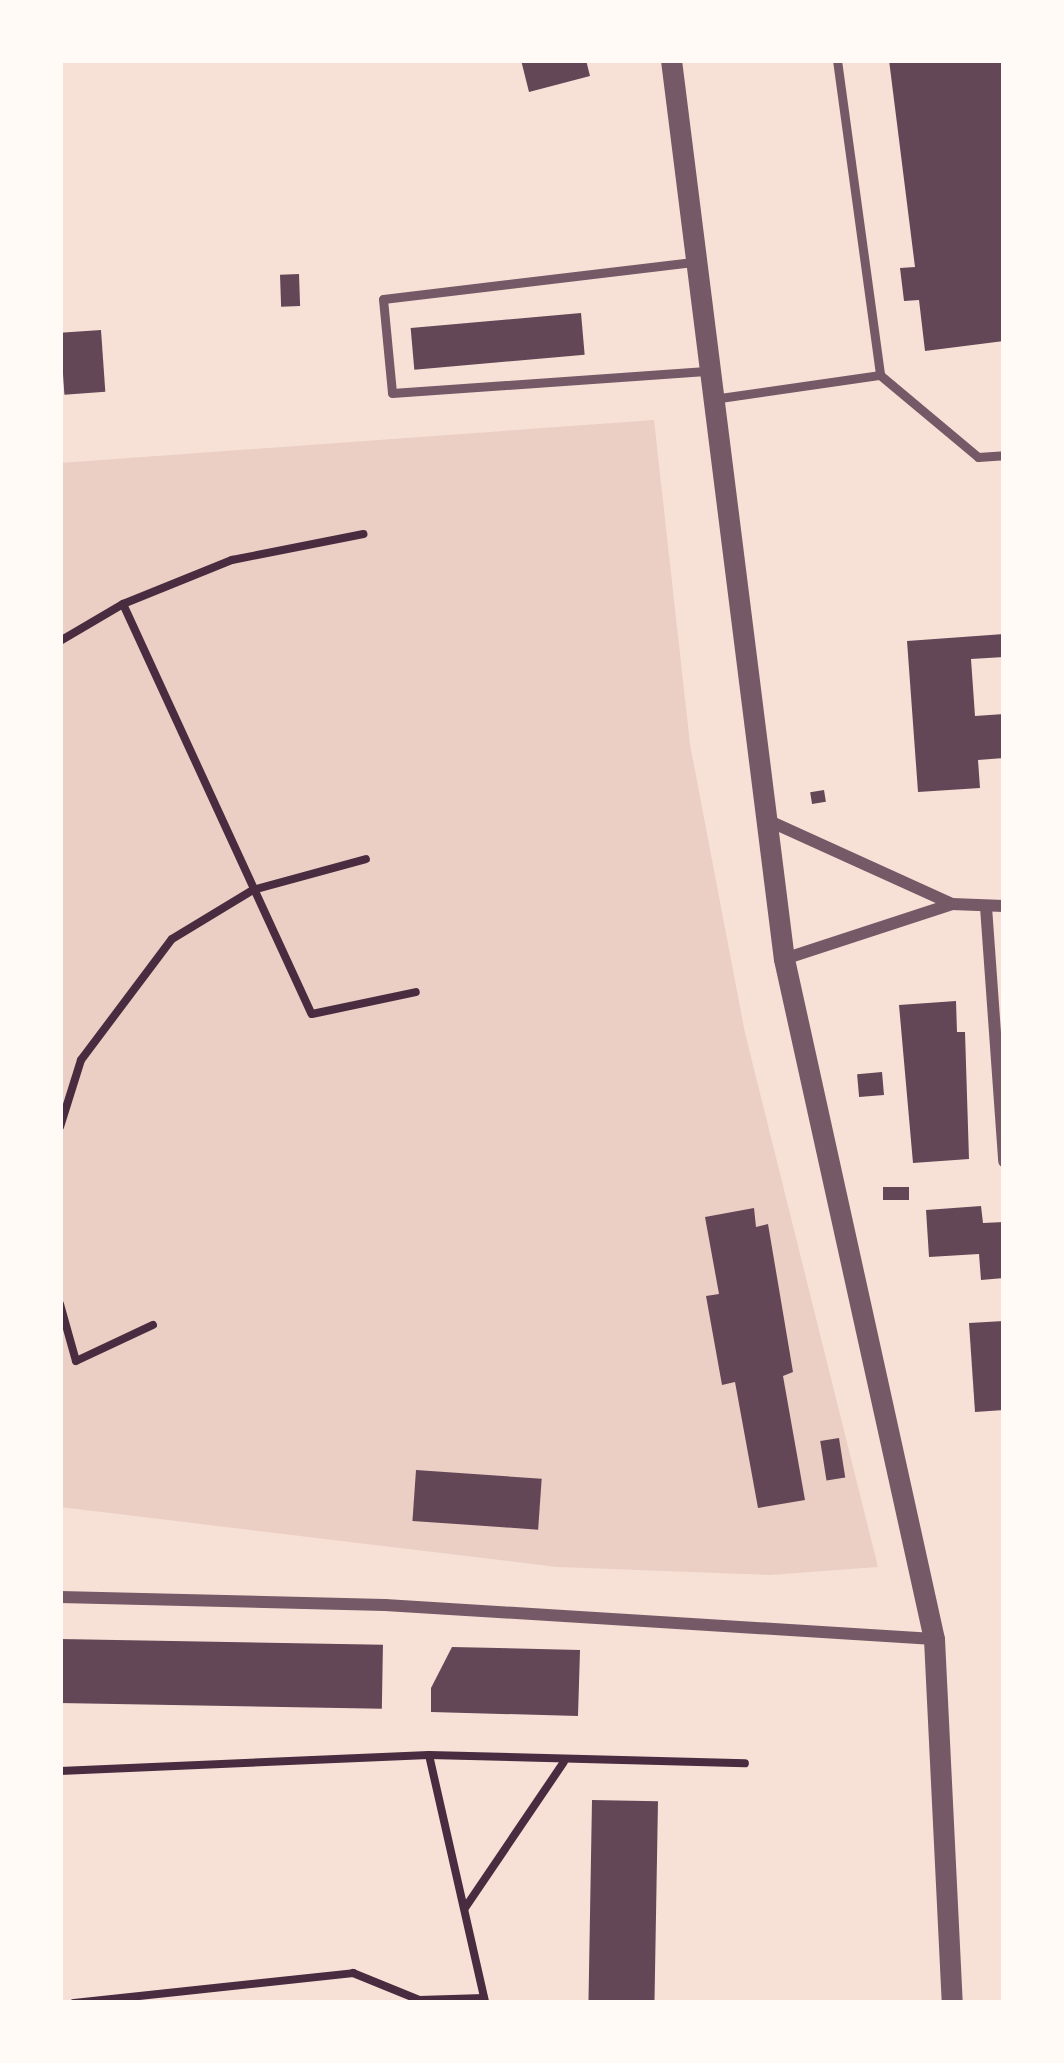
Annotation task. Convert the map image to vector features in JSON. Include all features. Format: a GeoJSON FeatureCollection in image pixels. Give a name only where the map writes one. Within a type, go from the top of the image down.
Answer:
{"type":"FeatureCollection","features":[{"type":"Feature","properties":{"kind":"street"},"geometry":{"type":"LineString","coordinates":[[671,60],[784,959],[934,1640],[952,2003]]}},
{"type":"Feature","properties":{"kind":"street"},"geometry":{"type":"LineString","coordinates":[[766,820],[952,904],[1004,906]]}},
{"type":"Feature","properties":{"kind":"street"},"geometry":{"type":"LineString","coordinates":[[784,959],[952,904]]}},
{"type":"Feature","properties":{"kind":"street"},"geometry":{"type":"LineString","coordinates":[[986,907],[1004,1161]]}},
{"type":"Feature","properties":{"kind":"street"},"geometry":{"type":"LineString","coordinates":[[60,1598],[385,1605],[934,1640]]}},
{"type":"Feature","properties":{"kind":"lane"},"geometry":{"type":"LineString","coordinates":[[837,60],[880,375],[978,457],[1004,455]]}},
{"type":"Feature","properties":{"kind":"lane"},"geometry":{"type":"LineString","coordinates":[[693,262],[383,299],[392,393],[709,371]]}},
{"type":"Feature","properties":{"kind":"lane"},"geometry":{"type":"LineString","coordinates":[[713,399],[880,375]]}},
{"type":"Feature","properties":{"kind":"path"},"geometry":{"type":"LineString","coordinates":[[60,640],[123,604],[232,560],[363,534]]}},
{"type":"Feature","properties":{"kind":"path"},"geometry":{"type":"LineString","coordinates":[[123,604],[312,1014],[416,992]]}},
{"type":"Feature","properties":{"kind":"path"},"geometry":{"type":"LineString","coordinates":[[60,1127],[81,1060],[113,1009],[172,939],[253,890],[367,859]]}},
{"type":"Feature","properties":{"kind":"path"},"geometry":{"type":"LineString","coordinates":[[60,1304],[76,1361],[153,1324]]}},
{"type":"Feature","properties":{"kind":"path"},"geometry":{"type":"LineString","coordinates":[[74,2003],[353,1973],[418,2000],[484,2001],[429,1755]]}},
{"type":"Feature","properties":{"kind":"path"},"geometry":{"type":"LineString","coordinates":[[60,1771],[429,1755],[745,1763]]}},
{"type":"Feature","properties":{"kind":"path"},"geometry":{"type":"LineString","coordinates":[[464,1910],[565,1761]]}},
{"type":"Feature","properties":{"kind":"shaded area"},"geometry":{"type":"Polygon","coordinates":[[[654,420],[690,744],[745,1033],[878,1567],[770,1575],[557,1567],[60,1507],[60,463],[654,420]]]}},
{"type":"Feature","properties":{"kind":"building"},"geometry":{"type":"Polygon","coordinates":[[[521,60],[586,60],[590,76],[529,92],[521,60]]]}},
{"type":"Feature","properties":{"kind":"building"},"geometry":{"type":"Polygon","coordinates":[[[889,60],[1004,60],[1004,341],[925,351],[919,300],[904,301],[900,268],[915,267],[889,60]]]}},
{"type":"Feature","properties":{"kind":"building"},"geometry":{"type":"Polygon","coordinates":[[[299,274],[300,306],[281,307],[280,275],[299,274]]]}},
{"type":"Feature","properties":{"kind":"building"},"geometry":{"type":"Polygon","coordinates":[[[581,313],[585,355],[414,370],[411,328],[581,313]]]}},
{"type":"Feature","properties":{"kind":"building"},"geometry":{"type":"Polygon","coordinates":[[[101,330],[105,392],[64,395],[60,333],[101,330]]]}},
{"type":"Feature","properties":{"kind":"building"},"geometry":{"type":"Polygon","coordinates":[[[1004,634],[1004,657],[971,659],[975,716],[1004,714],[1004,758],[978,760],[980,788],[918,792],[907,641],[1004,634]]]}},
{"type":"Feature","properties":{"kind":"building"},"geometry":{"type":"Polygon","coordinates":[[[824,790],[826,802],[812,804],[810,792],[824,790]]]}},
{"type":"Feature","properties":{"kind":"building"},"geometry":{"type":"Polygon","coordinates":[[[956,1001],[957,1032],[965,1032],[969,1159],[913,1163],[899,1005],[956,1001]]]}},
{"type":"Feature","properties":{"kind":"building"},"geometry":{"type":"Polygon","coordinates":[[[882,1072],[884,1095],[859,1097],[857,1074],[882,1072]]]}},
{"type":"Feature","properties":{"kind":"building"},"geometry":{"type":"Polygon","coordinates":[[[883,1187],[909,1187],[909,1200],[883,1200],[883,1187]]]}},
{"type":"Feature","properties":{"kind":"building"},"geometry":{"type":"Polygon","coordinates":[[[981,1206],[983,1223],[1004,1222],[1004,1278],[981,1280],[979,1254],[929,1257],[926,1210],[981,1206]]]}},
{"type":"Feature","properties":{"kind":"building"},"geometry":{"type":"Polygon","coordinates":[[[754,1208],[756,1227],[768,1224],[793,1372],[783,1376],[805,1500],[758,1508],[735,1382],[722,1385],[706,1296],[719,1294],[705,1217],[754,1208]]]}},
{"type":"Feature","properties":{"kind":"building"},"geometry":{"type":"Polygon","coordinates":[[[1004,1321],[1004,1410],[975,1412],[969,1323],[1004,1321]]]}},
{"type":"Feature","properties":{"kind":"building"},"geometry":{"type":"Polygon","coordinates":[[[839,1438],[845,1478],[826,1480],[820,1441],[839,1438]]]}},
{"type":"Feature","properties":{"kind":"building"},"geometry":{"type":"Polygon","coordinates":[[[416,1470],[542,1479],[538,1530],[412,1521],[416,1470]]]}},
{"type":"Feature","properties":{"kind":"building"},"geometry":{"type":"Polygon","coordinates":[[[60,1639],[383,1645],[382,1709],[60,1703],[60,1639]]]}},
{"type":"Feature","properties":{"kind":"building"},"geometry":{"type":"Polygon","coordinates":[[[452,1647],[580,1650],[578,1716],[431,1712],[431,1688],[452,1647]]]}},
{"type":"Feature","properties":{"kind":"building"},"geometry":{"type":"Polygon","coordinates":[[[592,1800],[658,1801],[654,2003],[588,2003],[592,1800]]]}}]}
